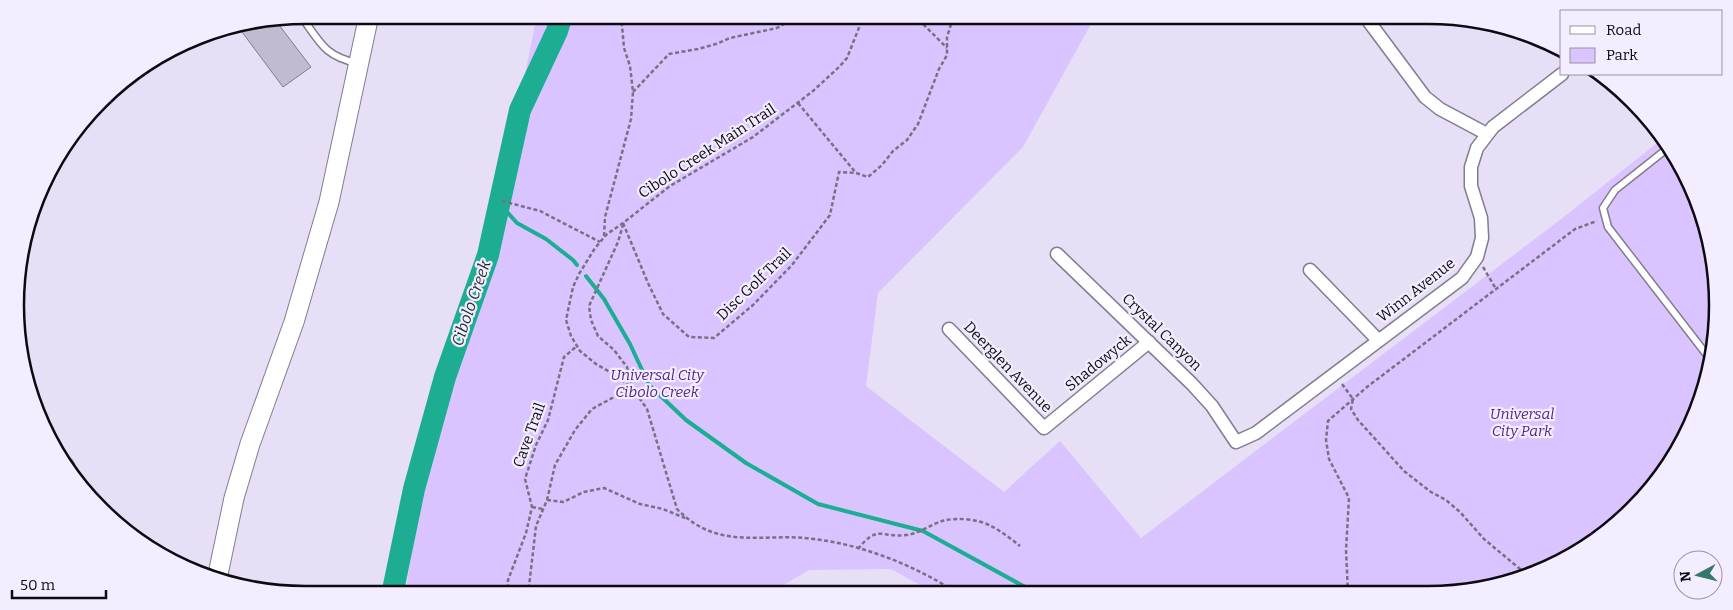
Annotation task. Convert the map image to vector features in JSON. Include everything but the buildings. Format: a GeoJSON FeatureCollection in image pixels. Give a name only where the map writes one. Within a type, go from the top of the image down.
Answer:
{"type":"FeatureCollection","features":[{"type":"Feature","properties":{"kind":"main road"},"geometry":{"type":"LineString","coordinates":[[218,572],[234,498],[250,444],[294,322],[329,202],[367,24]]}},
{"type":"Feature","properties":{"kind":"street"},"geometry":{"type":"LineString","coordinates":[[1371,24],[1425,97],[1440,109],[1487,134]]}},
{"type":"Feature","properties":{"kind":"street","name":"Winn Avenue"},"geometry":{"type":"LineString","coordinates":[[1236,442],[1256,433],[1462,278],[1478,257],[1482,238],[1481,218],[1471,186],[1471,167],[1478,148],[1493,127],[1561,75]]}},
{"type":"Feature","properties":{"kind":"street","name":"Crystal Canyon"},"geometry":{"type":"LineString","coordinates":[[1057,254],[1192,384],[1212,406],[1236,442]]}},
{"type":"Feature","properties":{"kind":"street"},"geometry":{"type":"LineString","coordinates":[[1310,270],[1378,340]]}},
{"type":"Feature","properties":{"kind":"street","name":"Deerglen Avenue"},"geometry":{"type":"LineString","coordinates":[[949,329],[1044,428]]}},
{"type":"Feature","properties":{"kind":"street","name":"Shadowyck"},"geometry":{"type":"LineString","coordinates":[[1044,428],[1149,342]]}},
{"type":"Feature","properties":{"kind":"lane"},"geometry":{"type":"LineString","coordinates":[[307,24],[329,53],[342,60],[359,63]]}},
{"type":"Feature","properties":{"kind":"lane"},"geometry":{"type":"LineString","coordinates":[[1664,151],[1615,190],[1603,208],[1608,227],[1705,353]]}},
{"type":"Feature","properties":{"kind":"path"},"geometry":{"type":"LineString","coordinates":[[604,237],[605,217],[631,119],[633,92],[630,66],[624,48],[622,24]]}},
{"type":"Feature","properties":{"kind":"path"},"geometry":{"type":"LineString","coordinates":[[633,92],[670,54],[698,49],[730,38],[777,28],[784,24]]}},
{"type":"Feature","properties":{"kind":"path","name":"Cibolo Creek Main Trail"},"geometry":{"type":"LineString","coordinates":[[860,24],[847,58],[840,67],[798,103],[753,138],[670,186],[604,237],[579,274],[570,299],[566,320],[571,336],[580,350],[596,364],[617,376],[633,389],[647,409],[677,509],[687,518],[718,534],[736,538],[813,539],[858,549],[906,565],[944,586]]}},
{"type":"Feature","properties":{"kind":"path"},"geometry":{"type":"LineString","coordinates":[[923,24],[947,48]]}},
{"type":"Feature","properties":{"kind":"path","name":"Disc Golf Trail"},"geometry":{"type":"LineString","coordinates":[[624,223],[648,283],[663,314],[689,337],[714,338],[753,305],[792,265],[819,230],[830,215],[839,172],[856,173],[868,177],[882,165],[893,151],[908,140],[918,124],[939,68],[947,54],[947,37],[951,24]]}},
{"type":"Feature","properties":{"kind":"path"},"geometry":{"type":"LineString","coordinates":[[798,103],[856,173]]}},
{"type":"Feature","properties":{"kind":"path"},"geometry":{"type":"LineString","coordinates":[[502,201],[540,211],[600,242]]}},
{"type":"Feature","properties":{"kind":"path"},"geometry":{"type":"LineString","coordinates":[[1348,586],[1346,550],[1349,498],[1329,459],[1326,440],[1328,421],[1367,387],[1575,229],[1606,217]]}},
{"type":"Feature","properties":{"kind":"path"},"geometry":{"type":"LineString","coordinates":[[529,586],[536,526],[546,500],[555,465],[575,430],[592,409],[627,390],[633,389],[627,368],[614,350],[598,336],[591,320],[590,306],[592,297],[618,242],[624,223]]}},
{"type":"Feature","properties":{"kind":"path"},"geometry":{"type":"LineString","coordinates":[[1478,257],[1496,289]]}},
{"type":"Feature","properties":{"kind":"path","name":"Cave Trail"},"geometry":{"type":"LineString","coordinates":[[508,586],[508,580],[526,533],[532,507],[525,478],[536,446],[548,420],[564,356],[577,346]]}},
{"type":"Feature","properties":{"kind":"path"},"geometry":{"type":"LineString","coordinates":[[1335,373],[1353,399],[1351,409],[1358,420],[1404,471],[1431,492],[1446,500],[1484,539],[1521,570]]}},
{"type":"Feature","properties":{"kind":"path"},"geometry":{"type":"LineString","coordinates":[[546,500],[563,502],[584,492],[604,488],[640,504],[663,509],[687,518]]}},
{"type":"Feature","properties":{"kind":"path"},"geometry":{"type":"LineString","coordinates":[[532,507],[543,509]]}},
{"type":"Feature","properties":{"kind":"path"},"geometry":{"type":"LineString","coordinates":[[858,549],[871,535],[899,536],[914,533],[943,520],[974,521],[991,526],[1020,546]]}},
{"type":"Feature","properties":{"kind":"green space","name":"Universal City Cibolo Creek"},"geometry":{"type":"Polygon","coordinates":[[[535,24],[1091,24],[1023,147],[878,293],[866,386],[1004,492],[1060,441],[1141,538],[1565,216],[1657,143],[1672,164],[1688,197],[1700,232],[1709,287],[1707,342],[1700,378],[1688,413],[1672,446],[1651,476],[1627,504],[1599,528],[1569,549],[1536,565],[1483,581],[1446,586],[922,586],[891,569],[809,570],[782,586],[406,586],[442,361],[499,203],[535,24]]]}},
{"type":"Feature","properties":{"kind":"waterway","name":"Cibolo Creek"},"geometry":{"type":"LineString","coordinates":[[394,586],[414,489],[445,377],[488,255],[520,110],[559,24]]}},
{"type":"Feature","properties":{"kind":"waterway"},"geometry":{"type":"LineString","coordinates":[[499,203],[517,223],[546,239],[577,265]]}},
{"type":"Feature","properties":{"kind":"waterway"},"geometry":{"type":"LineString","coordinates":[[586,276],[604,299],[630,344],[649,385],[686,420],[746,463],[818,504],[923,531],[1023,586]]}},
{"type":"Feature","properties":{"kind":"park label","name":"Universal City Park"},"geometry":{"type":"Point","coordinates":[1522,422]}}]}
